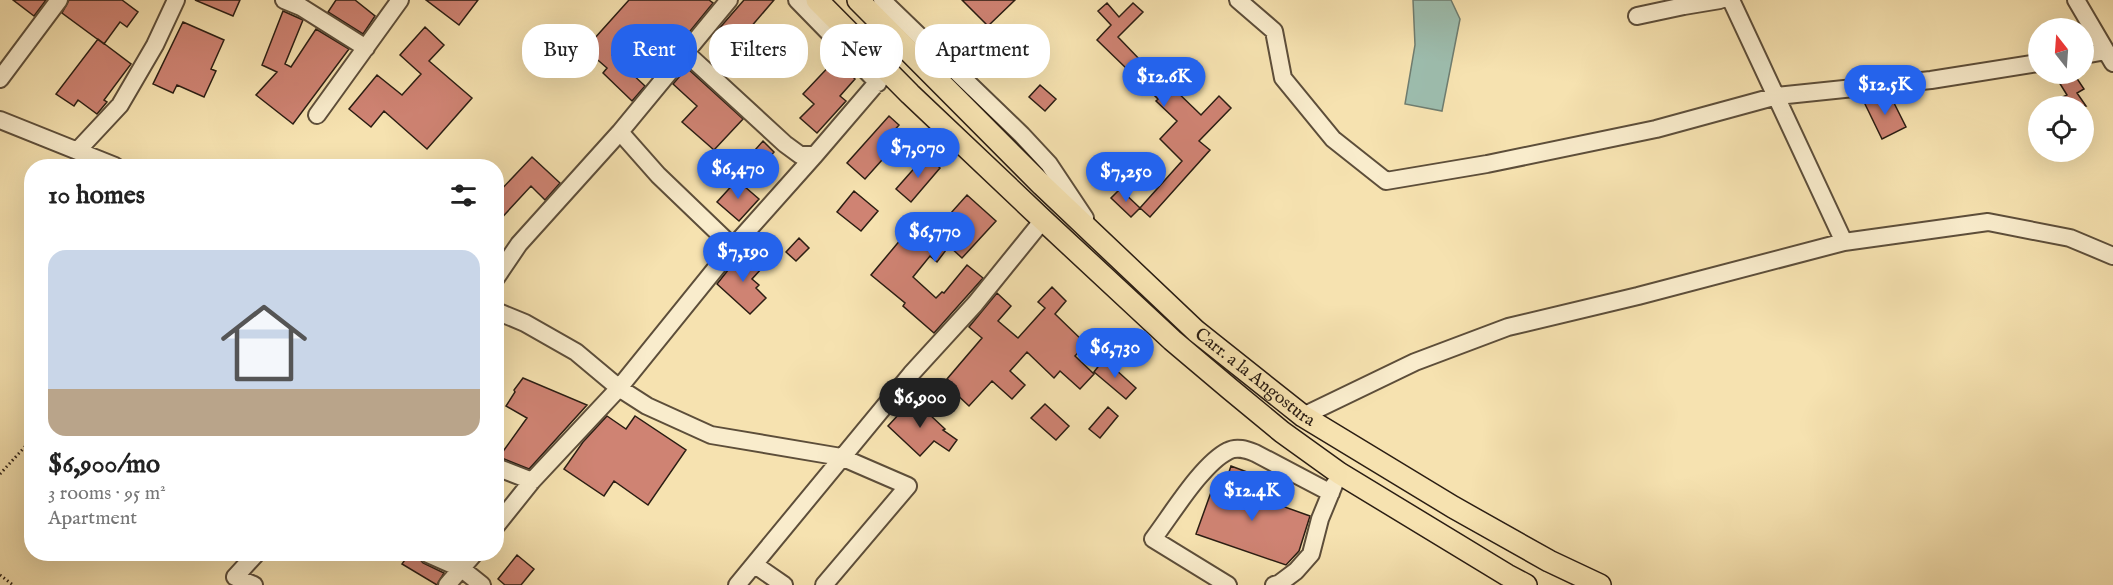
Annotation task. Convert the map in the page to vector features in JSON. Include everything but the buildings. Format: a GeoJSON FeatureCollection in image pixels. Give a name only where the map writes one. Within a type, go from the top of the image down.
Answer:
{"type":"FeatureCollection","features":[{"type":"Feature","properties":{"kind":"main road","name":"Carr. a la Angostura"},"geometry":{"type":"LineString","coordinates":[[817,0],[837,24]]}},
{"type":"Feature","properties":{"kind":"main road","name":"Carr. a la Angostura"},"geometry":{"type":"LineString","coordinates":[[858,0],[1042,185],[1196,331],[1303,416],[1453,507],[1550,561],[1600,585]]}},
{"type":"Feature","properties":{"kind":"main road","name":"Carr. a la Angostura"},"geometry":{"type":"LineString","coordinates":[[883,78],[1043,220],[1172,340],[1282,432],[1339,473],[1526,585]]}},
{"type":"Feature","properties":{"kind":"street"},"geometry":{"type":"LineString","coordinates":[[0,79],[59,0]]}},
{"type":"Feature","properties":{"kind":"street"},"geometry":{"type":"LineString","coordinates":[[78,150],[120,105],[155,45],[176,0]]}},
{"type":"Feature","properties":{"kind":"street"},"geometry":{"type":"LineString","coordinates":[[284,0],[301,7],[366,48]]}},
{"type":"Feature","properties":{"kind":"street"},"geometry":{"type":"LineString","coordinates":[[317,115],[400,0]]}},
{"type":"Feature","properties":{"kind":"street"},"geometry":{"type":"LineString","coordinates":[[697,38],[729,0]]}},
{"type":"Feature","properties":{"kind":"street"},"geometry":{"type":"LineString","coordinates":[[797,0],[823,24]]}},
{"type":"Feature","properties":{"kind":"street"},"geometry":{"type":"LineString","coordinates":[[882,0],[1049,164],[1100,239]]}},
{"type":"Feature","properties":{"kind":"street"},"geometry":{"type":"LineString","coordinates":[[1238,0],[1275,31],[1283,78],[1333,139],[1386,181],[1487,164],[1656,129],[1777,96],[1931,80],[2028,65]]}},
{"type":"Feature","properties":{"kind":"street"},"geometry":{"type":"LineString","coordinates":[[1637,16],[1720,0]]}},
{"type":"Feature","properties":{"kind":"street"},"geometry":{"type":"LineString","coordinates":[[1731,0],[1844,242]]}},
{"type":"Feature","properties":{"kind":"street"},"geometry":{"type":"LineString","coordinates":[[2076,0],[2109,57]]}},
{"type":"Feature","properties":{"kind":"street"},"geometry":{"type":"LineString","coordinates":[[2094,56],[2109,57]]}},
{"type":"Feature","properties":{"kind":"street"},"geometry":{"type":"LineString","coordinates":[[697,63],[785,144],[800,155],[815,155]]}},
{"type":"Feature","properties":{"kind":"street"},"geometry":{"type":"LineString","coordinates":[[504,266],[519,244],[620,132],[664,78]]}},
{"type":"Feature","properties":{"kind":"street"},"geometry":{"type":"LineString","coordinates":[[504,516],[532,481],[619,388],[733,247],[881,78]]}},
{"type":"Feature","properties":{"kind":"street"},"geometry":{"type":"LineString","coordinates":[[0,120],[99,159]]}},
{"type":"Feature","properties":{"kind":"street"},"geometry":{"type":"LineString","coordinates":[[620,132],[658,175],[733,247]]}},
{"type":"Feature","properties":{"kind":"street"},"geometry":{"type":"LineString","coordinates":[[737,585],[841,457],[911,374],[975,304],[1043,220]]}},
{"type":"Feature","properties":{"kind":"street"},"geometry":{"type":"LineString","coordinates":[[1303,416],[1415,362],[1508,327],[1844,242],[1988,222],[2070,238],[2113,255]]}},
{"type":"Feature","properties":{"kind":"street"},"geometry":{"type":"LineString","coordinates":[[504,314],[525,323],[576,352],[619,388],[647,406],[711,435],[841,457],[908,486],[824,585]]}},
{"type":"Feature","properties":{"kind":"street"},"geometry":{"type":"LineString","coordinates":[[1228,585],[1153,539],[1209,465],[1230,449],[1243,449],[1331,493]]}},
{"type":"Feature","properties":{"kind":"street"},"geometry":{"type":"LineString","coordinates":[[504,470],[532,481]]}},
{"type":"Feature","properties":{"kind":"street"},"geometry":{"type":"LineString","coordinates":[[1274,585],[1296,571],[1311,554],[1320,519],[1339,473]]}},
{"type":"Feature","properties":{"kind":"street"},"geometry":{"type":"LineString","coordinates":[[250,561],[235,577],[254,585]]}},
{"type":"Feature","properties":{"kind":"street"},"geometry":{"type":"LineString","coordinates":[[444,561],[462,569],[482,585]]}},
{"type":"Feature","properties":{"kind":"street"},"geometry":{"type":"LineString","coordinates":[[447,585],[468,561]]}},
{"type":"Feature","properties":{"kind":"street"},"geometry":{"type":"LineString","coordinates":[[755,565],[784,585]]}},
{"type":"Feature","properties":{"kind":"path"},"geometry":{"type":"LineString","coordinates":[[0,474],[24,448]]}},
{"type":"Feature","properties":{"kind":"path"},"geometry":{"type":"LineString","coordinates":[[0,575],[13,585]]}},
{"type":"Feature","properties":{"kind":"shaded area"},"geometry":{"type":"Polygon","coordinates":[[[1413,0],[1451,0],[1460,19],[1442,111],[1405,104],[1415,45],[1413,0]]]}}]}
